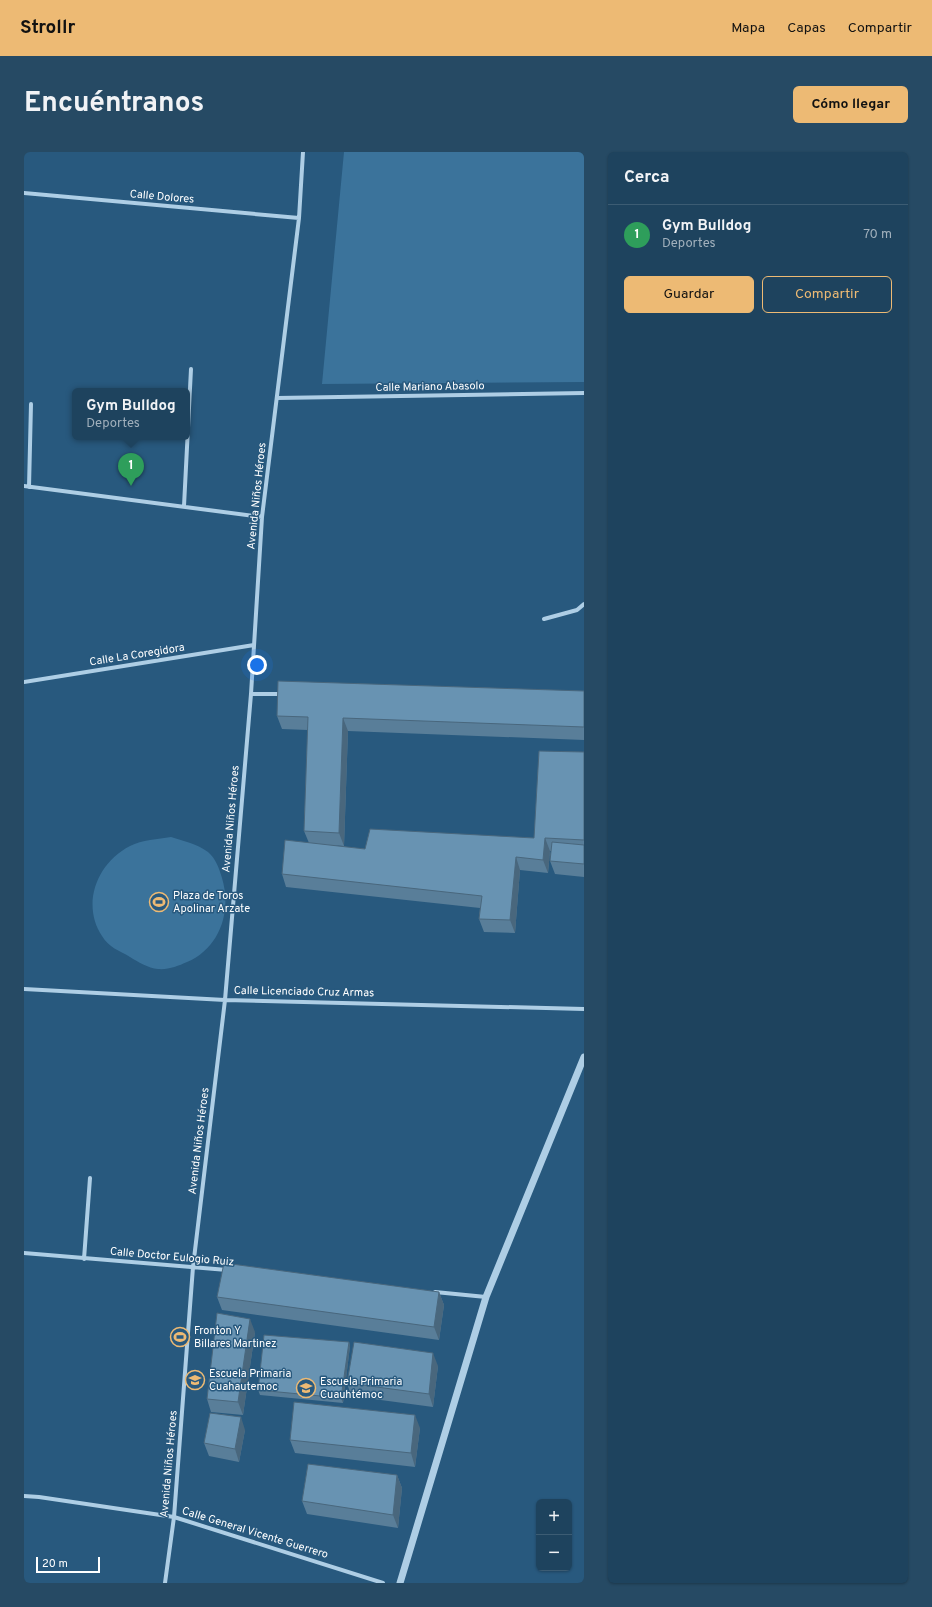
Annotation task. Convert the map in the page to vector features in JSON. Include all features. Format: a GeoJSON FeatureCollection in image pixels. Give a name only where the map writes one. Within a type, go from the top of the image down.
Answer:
{"type":"FeatureCollection","features":[{"type":"Feature","properties":{"kind":"street","name":"Avenida Niños Héroes"},"geometry":{"type":"LineString","coordinates":[[165,1583],[174,1517],[193,1267],[225,1000],[251,694],[262,517],[299,218],[303,152]]}},
{"type":"Feature","properties":{"kind":"street","name":"Calle Dolores"},"geometry":{"type":"LineString","coordinates":[[24,193],[299,218]]}},
{"type":"Feature","properties":{"kind":"street"},"geometry":{"type":"LineString","coordinates":[[190,389],[191,369]]}},
{"type":"Feature","properties":{"kind":"street","name":"Calle Mariano Abasolo"},"geometry":{"type":"LineString","coordinates":[[277,398],[584,393]]}},
{"type":"Feature","properties":{"kind":"street"},"geometry":{"type":"LineString","coordinates":[[32,404],[26,487],[262,517]]}},
{"type":"Feature","properties":{"kind":"street"},"geometry":{"type":"LineString","coordinates":[[184,506],[187,440]]}},
{"type":"Feature","properties":{"kind":"street"},"geometry":{"type":"LineString","coordinates":[[544,619],[577,610],[584,604]]}},
{"type":"Feature","properties":{"kind":"street","name":"Calle La Coregidora"},"geometry":{"type":"LineString","coordinates":[[24,682],[254,646]]}},
{"type":"Feature","properties":{"kind":"street"},"geometry":{"type":"LineString","coordinates":[[251,694],[291,694]]}},
{"type":"Feature","properties":{"kind":"street","name":"Calle Licenciado Cruz Armas"},"geometry":{"type":"LineString","coordinates":[[24,989],[225,1000],[584,1009]]}},
{"type":"Feature","properties":{"kind":"street"},"geometry":{"type":"LineString","coordinates":[[400,1583],[486,1297],[584,1057]]}},
{"type":"Feature","properties":{"kind":"street"},"geometry":{"type":"LineString","coordinates":[[84,1259],[90,1178]]}},
{"type":"Feature","properties":{"kind":"street","name":"Calle Doctor Eulogio Ruiz"},"geometry":{"type":"LineString","coordinates":[[24,1253],[233,1271]]}},
{"type":"Feature","properties":{"kind":"street"},"geometry":{"type":"LineString","coordinates":[[431,1292],[486,1297]]}},
{"type":"Feature","properties":{"kind":"street","name":"Calle General Vicente Guerrero"},"geometry":{"type":"LineString","coordinates":[[24,1496],[174,1517],[383,1583]]}},
{"type":"Feature","properties":{"kind":"shaded area"},"geometry":{"type":"Polygon","coordinates":[[[344,152],[584,152],[584,382],[322,384],[344,152]]]}},
{"type":"Feature","properties":{"kind":"shaded area","name":"Plaza de Toros Apolinar Arzate"},"geometry":{"type":"Polygon","coordinates":[[[171,837],[186,841],[204,849],[211,855],[220,871],[225,891],[224,915],[221,927],[208,948],[198,956],[177,966],[158,969],[140,963],[114,948],[105,940],[96,924],[93,911],[93,898],[96,885],[101,874],[118,853],[140,842],[171,837]]]}},
{"type":"Feature","properties":{"kind":"building"},"geometry":{"type":"Polygon","coordinates":[[[278,681],[584,691],[584,727],[343,718],[339,833],[304,831],[308,717],[277,716],[278,681]]]}},
{"type":"Feature","properties":{"kind":"building"},"geometry":{"type":"Polygon","coordinates":[[[539,751],[584,752],[584,840],[545,838],[543,860],[516,857],[510,920],[479,919],[482,896],[282,874],[285,840],[365,849],[370,829],[534,838],[539,751]]]}},
{"type":"Feature","properties":{"kind":"building"},"geometry":{"type":"Polygon","coordinates":[[[552,842],[584,845],[584,864],[550,861],[552,842]]]}},
{"type":"Feature","properties":{"kind":"building"},"geometry":{"type":"Polygon","coordinates":[[[224,1263],[439,1292],[434,1327],[217,1297],[224,1263]]]}},
{"type":"Feature","properties":{"kind":"building"},"geometry":{"type":"Polygon","coordinates":[[[217,1313],[250,1319],[238,1402],[207,1399],[217,1313]]]}},
{"type":"Feature","properties":{"kind":"building"},"geometry":{"type":"Polygon","coordinates":[[[264,1335],[349,1342],[341,1398],[258,1390],[264,1335]]]}},
{"type":"Feature","properties":{"kind":"building"},"geometry":{"type":"Polygon","coordinates":[[[354,1342],[433,1353],[429,1394],[347,1383],[354,1342]]]}},
{"type":"Feature","properties":{"kind":"building"},"geometry":{"type":"Polygon","coordinates":[[[294,1402],[415,1415],[411,1453],[290,1440],[294,1402]]]}},
{"type":"Feature","properties":{"kind":"building"},"geometry":{"type":"Polygon","coordinates":[[[210,1413],[241,1417],[235,1449],[204,1443],[210,1413]]]}},
{"type":"Feature","properties":{"kind":"building"},"geometry":{"type":"Polygon","coordinates":[[[308,1464],[397,1475],[393,1515],[302,1501],[308,1464]]]}},
{"type":"Feature","properties":{"kind":"place","name":"Gym Bulldog"},"geometry":{"type":"Point","coordinates":[131,486]}},
{"type":"Feature","properties":{"kind":"place","name":"Plaza de Toros Apolinar Arzate"},"geometry":{"type":"Point","coordinates":[159,902]}},
{"type":"Feature","properties":{"kind":"place","name":"Fronton Y Billares Martinez"},"geometry":{"type":"Point","coordinates":[180,1337]}},
{"type":"Feature","properties":{"kind":"place","name":"Escuela Primaria Cuahautemoc"},"geometry":{"type":"Point","coordinates":[195,1380]}},
{"type":"Feature","properties":{"kind":"place","name":"Escuela Primaria Cuauhtémoc"},"geometry":{"type":"Point","coordinates":[306,1388]}}]}
